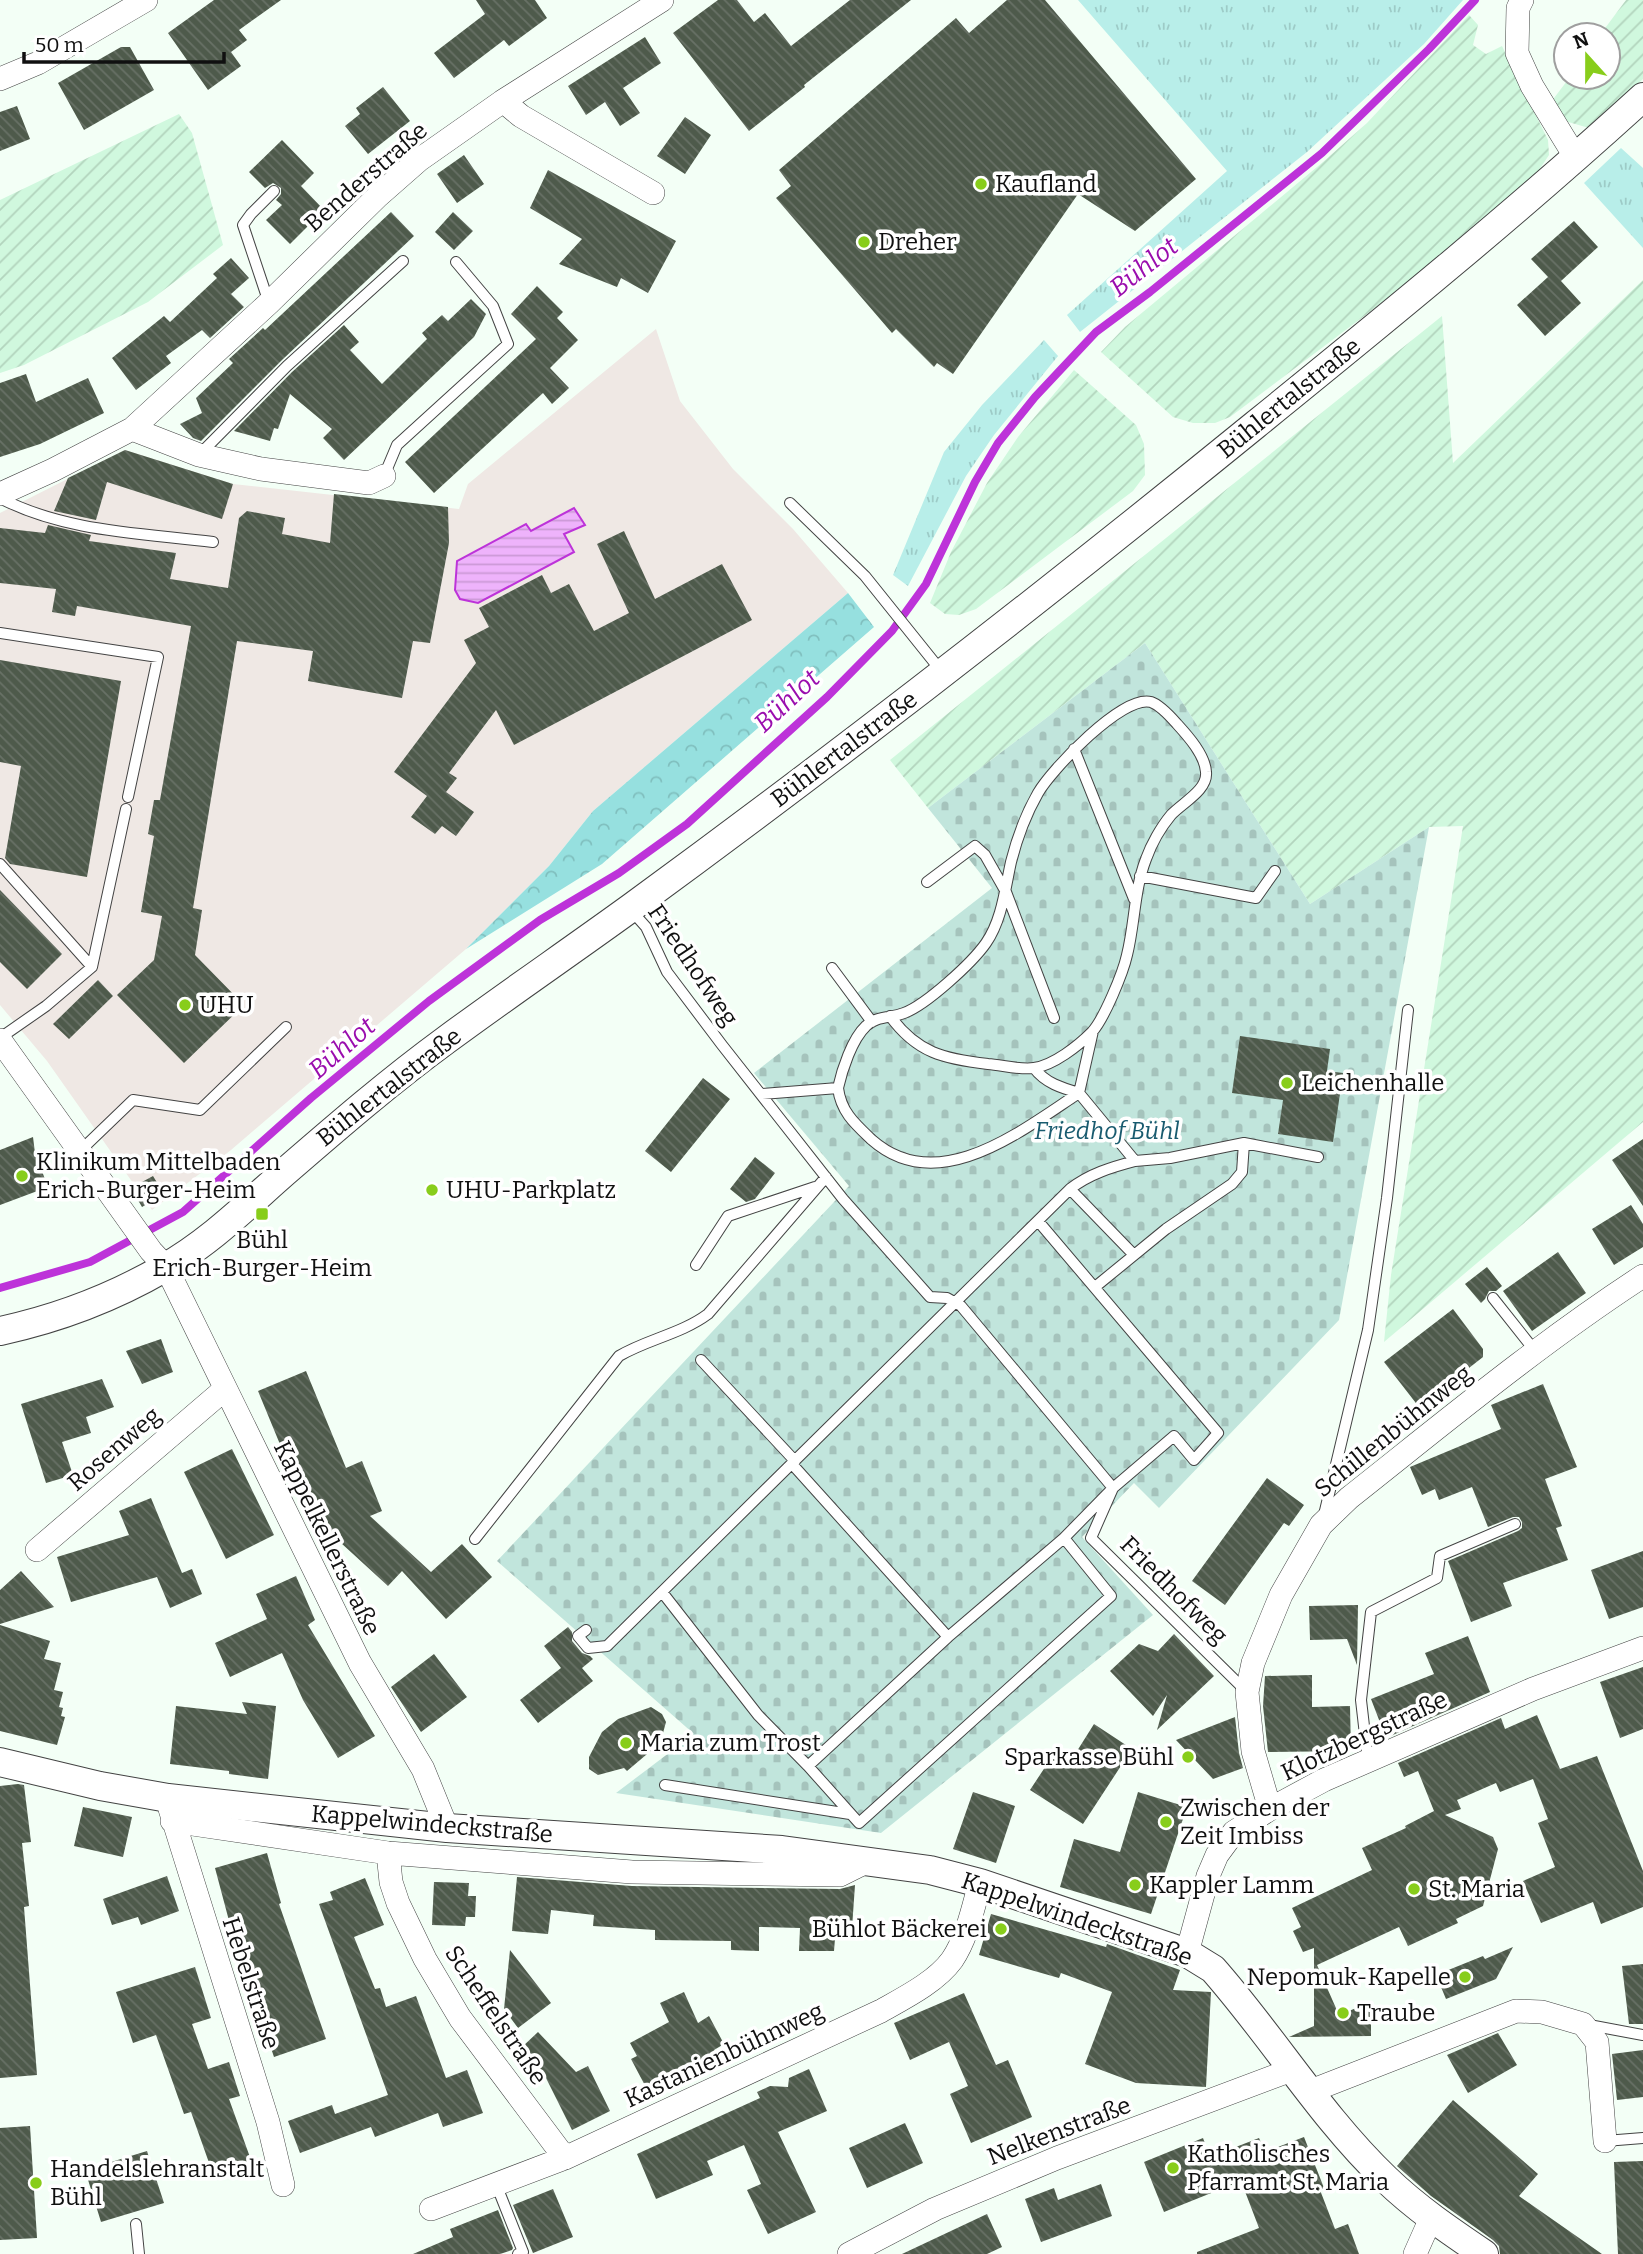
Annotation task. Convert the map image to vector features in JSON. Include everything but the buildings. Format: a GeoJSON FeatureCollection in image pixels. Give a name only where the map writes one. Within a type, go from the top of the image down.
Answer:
{"type":"FeatureCollection","features":[{"type":"Feature","properties":{"kind":"street"},"geometry":{"type":"LineString","coordinates":[[0,79],[38,63],[146,0]]}},
{"type":"Feature","properties":{"kind":"street","name":"Benderstraße"},"geometry":{"type":"LineString","coordinates":[[0,496],[132,429],[269,303],[377,196],[409,169],[503,101],[662,0]]}},
{"type":"Feature","properties":{"kind":"street"},"geometry":{"type":"LineString","coordinates":[[1522,0],[1518,8],[1517,53],[1532,86],[1576,158]]}},
{"type":"Feature","properties":{"kind":"street","name":"Bühlertalstraße"},"geometry":{"type":"LineString","coordinates":[[0,1331],[65,1312],[115,1293],[158,1259],[211,1236],[351,1114],[443,1042],[629,909],[936,665],[1299,390],[1576,158],[1643,97]]}},
{"type":"Feature","properties":{"kind":"street"},"geometry":{"type":"LineString","coordinates":[[503,101],[521,116],[653,193]]}},
{"type":"Feature","properties":{"kind":"street"},"geometry":{"type":"LineString","coordinates":[[132,429],[199,454],[261,469],[369,483],[384,476]]}},
{"type":"Feature","properties":{"kind":"street","name":"Kappelkellerstraße"},"geometry":{"type":"LineString","coordinates":[[0,1039],[158,1259],[360,1663],[423,1769],[447,1828]]}},
{"type":"Feature","properties":{"kind":"street","name":"Schillenbühnweg"},"geometry":{"type":"LineString","coordinates":[[1270,1809],[1253,1751],[1247,1692],[1253,1663],[1270,1619],[1321,1525],[1349,1498],[1535,1351],[1586,1312],[1643,1276]]}},
{"type":"Feature","properties":{"kind":"street","name":"Rosenweg"},"geometry":{"type":"LineString","coordinates":[[37,1550],[225,1389]]}},
{"type":"Feature","properties":{"kind":"street","name":"Klotzbergstraße"},"geometry":{"type":"LineString","coordinates":[[1187,1953],[1208,1876],[1217,1855],[1234,1832],[1324,1780],[1533,1689],[1643,1648]]}},
{"type":"Feature","properties":{"kind":"street","name":"Kappelwindeckstraße"},"geometry":{"type":"LineString","coordinates":[[0,1762],[100,1786],[170,1809],[388,1853],[632,1872],[840,1875],[868,1861]]}},
{"type":"Feature","properties":{"kind":"street","name":"Kappelwindeckstraße"},"geometry":{"type":"LineString","coordinates":[[170,1809],[782,1850],[868,1861],[930,1870],[980,1883],[1187,1953],[1213,1969],[1348,2139],[1386,2180],[1431,2218],[1484,2254]]}},
{"type":"Feature","properties":{"kind":"street","name":"Hebelstraße"},"geometry":{"type":"LineString","coordinates":[[170,1809],[268,2122],[283,2185]]}},
{"type":"Feature","properties":{"kind":"street","name":"Scheffelstraße"},"geometry":{"type":"LineString","coordinates":[[388,1853],[391,1882],[398,1903],[425,1959],[460,2018],[565,2158]]}},
{"type":"Feature","properties":{"kind":"street","name":"Kastanienbühnweg"},"geometry":{"type":"LineString","coordinates":[[431,2210],[565,2158],[881,2011],[919,1989],[951,1961],[968,1927],[980,1883]]}},
{"type":"Feature","properties":{"kind":"street"},"geometry":{"type":"LineString","coordinates":[[1303,2080],[1516,2011],[1542,2012],[1583,2024],[1597,2042],[1605,2141]]}},
{"type":"Feature","properties":{"kind":"street","name":"Nelkenstraße"},"geometry":{"type":"LineString","coordinates":[[849,2254],[934,2209],[1008,2178],[1303,2080]]}},
{"type":"Feature","properties":{"kind":"street"},"geometry":{"type":"LineString","coordinates":[[1415,2254],[1431,2218]]}},
{"type":"Feature","properties":{"kind":"lane"},"geometry":{"type":"LineString","coordinates":[[269,303],[243,225],[274,191]]}},
{"type":"Feature","properties":{"kind":"lane"},"geometry":{"type":"LineString","coordinates":[[199,454],[287,366],[403,261]]}},
{"type":"Feature","properties":{"kind":"lane"},"geometry":{"type":"LineString","coordinates":[[384,476],[397,445],[508,344],[493,306],[456,262]]}},
{"type":"Feature","properties":{"kind":"lane"},"geometry":{"type":"LineString","coordinates":[[0,496],[24,510],[69,523],[213,542]]}},
{"type":"Feature","properties":{"kind":"lane"},"geometry":{"type":"LineString","coordinates":[[790,503],[865,576],[936,665]]}},
{"type":"Feature","properties":{"kind":"lane"},"geometry":{"type":"LineString","coordinates":[[0,633],[158,657],[92,967],[46,1006],[0,1039]]}},
{"type":"Feature","properties":{"kind":"lane"},"geometry":{"type":"LineString","coordinates":[[1142,702],[1150,702],[1160,707],[1178,724],[1197,749],[1207,771],[1205,782],[1170,816],[1150,850],[1140,876],[1128,953],[1123,970],[1093,1031],[1079,1093],[1003,1141],[950,1161],[928,1165],[904,1160],[882,1148],[856,1126],[840,1103],[838,1088],[842,1069],[866,1026],[904,1013],[948,982],[987,943],[1006,892],[1013,856],[1030,807],[1040,789],[1074,749],[1115,714],[1142,702]]}},
{"type":"Feature","properties":{"kind":"lane"},"geometry":{"type":"LineString","coordinates":[[1074,749],[1135,901]]}},
{"type":"Feature","properties":{"kind":"lane"},"geometry":{"type":"LineString","coordinates":[[927,882],[975,846],[985,855],[1006,892],[1054,1018]]}},
{"type":"Feature","properties":{"kind":"lane"},"geometry":{"type":"LineString","coordinates":[[0,863],[92,967]]}},
{"type":"Feature","properties":{"kind":"lane"},"geometry":{"type":"LineString","coordinates":[[1140,876],[1256,898],[1275,871]]}},
{"type":"Feature","properties":{"kind":"lane","name":"Friedhofweg"},"geometry":{"type":"LineString","coordinates":[[629,909],[646,927],[667,972],[826,1177],[930,1297],[947,1298],[956,1303]]}},
{"type":"Feature","properties":{"kind":"lane"},"geometry":{"type":"LineString","coordinates":[[832,968],[872,1022]]}},
{"type":"Feature","properties":{"kind":"lane"},"geometry":{"type":"LineString","coordinates":[[1321,1525],[1368,1330],[1387,1198],[1408,1010]]}},
{"type":"Feature","properties":{"kind":"lane"},"geometry":{"type":"LineString","coordinates":[[890,1016],[901,1032],[932,1053],[982,1063],[1034,1068],[1072,1049],[1093,1031]]}},
{"type":"Feature","properties":{"kind":"lane"},"geometry":{"type":"LineString","coordinates":[[80,1151],[133,1100],[200,1110],[286,1027]]}},
{"type":"Feature","properties":{"kind":"lane"},"geometry":{"type":"LineString","coordinates":[[1034,1068],[1041,1077],[1059,1087],[1079,1093],[1135,1161]]}},
{"type":"Feature","properties":{"kind":"lane"},"geometry":{"type":"LineString","coordinates":[[762,1094],[838,1088]]}},
{"type":"Feature","properties":{"kind":"lane"},"geometry":{"type":"LineString","coordinates":[[1095,1287],[1166,1229],[1232,1184],[1242,1172],[1244,1143]]}},
{"type":"Feature","properties":{"kind":"lane"},"geometry":{"type":"LineString","coordinates":[[586,1630],[578,1636],[588,1648],[607,1646],[1080,1181],[1108,1168],[1135,1161],[1170,1158],[1244,1143],[1318,1157]]}},
{"type":"Feature","properties":{"kind":"lane"},"geometry":{"type":"LineString","coordinates":[[475,1539],[619,1356],[691,1326],[708,1314],[826,1177]]}},
{"type":"Feature","properties":{"kind":"lane"},"geometry":{"type":"LineString","coordinates":[[696,1265],[728,1216],[817,1186]]}},
{"type":"Feature","properties":{"kind":"lane"},"geometry":{"type":"LineString","coordinates":[[1070,1189],[1134,1255]]}},
{"type":"Feature","properties":{"kind":"lane"},"geometry":{"type":"LineString","coordinates":[[808,1766],[948,1637],[1064,1538],[1113,1488],[1174,1436],[1194,1460],[1218,1433],[1038,1221]]}},
{"type":"Feature","properties":{"kind":"lane"},"geometry":{"type":"LineString","coordinates":[[1493,1298],[1535,1351]]}},
{"type":"Feature","properties":{"kind":"lane"},"geometry":{"type":"LineString","coordinates":[[956,1303],[985,1332],[1113,1488]]}},
{"type":"Feature","properties":{"kind":"lane"},"geometry":{"type":"LineString","coordinates":[[701,1360],[948,1637]]}},
{"type":"Feature","properties":{"kind":"lane","name":"Friedhofweg"},"geometry":{"type":"LineString","coordinates":[[1113,1488],[1091,1538],[1247,1692]]}},
{"type":"Feature","properties":{"kind":"lane"},"geometry":{"type":"LineString","coordinates":[[1368,1761],[1361,1700],[1371,1612],[1437,1577],[1440,1556],[1515,1524]]}},
{"type":"Feature","properties":{"kind":"lane"},"geometry":{"type":"LineString","coordinates":[[662,1592],[758,1715],[859,1823],[1111,1596],[1064,1538]]}},
{"type":"Feature","properties":{"kind":"lane"},"geometry":{"type":"LineString","coordinates":[[665,1785],[850,1814]]}},
{"type":"Feature","properties":{"kind":"lane"},"geometry":{"type":"LineString","coordinates":[[1583,2024],[1643,2035]]}},
{"type":"Feature","properties":{"kind":"lane"},"geometry":{"type":"LineString","coordinates":[[1605,2141],[1643,2138]]}},
{"type":"Feature","properties":{"kind":"lane"},"geometry":{"type":"LineString","coordinates":[[496,2184],[523,2252],[518,2254]]}},
{"type":"Feature","properties":{"kind":"lane"},"geometry":{"type":"LineString","coordinates":[[136,2224],[139,2254]]}},
{"type":"Feature","properties":{"kind":"shaded area","name":"UHU"},"geometry":{"type":"Polygon","coordinates":[[[656,329],[680,401],[733,469],[793,529],[848,593],[593,811],[549,866],[466,949],[231,1150],[152,1210],[47,1061],[0,1005],[0,513],[125,450],[233,484],[459,509],[468,484],[656,329]]]}},
{"type":"Feature","properties":{"kind":"shaded area"},"geometry":{"type":"Polygon","coordinates":[[[574,508],[585,525],[564,534],[574,552],[478,603],[460,599],[455,590],[457,561],[526,524],[531,531],[574,508]]]}},
{"type":"Feature","properties":{"kind":"green space"},"geometry":{"type":"Polygon","coordinates":[[[1078,0],[1463,0],[1424,44],[1307,152],[1080,332],[1067,315],[1227,171],[1078,0]]]}},
{"type":"Feature","properties":{"kind":"green space"},"geometry":{"type":"Polygon","coordinates":[[[1626,0],[1643,0],[1643,79],[1589,128],[1565,121],[1551,102],[1559,91],[1622,91],[1622,21],[1610,21],[1626,0]]]}},
{"type":"Feature","properties":{"kind":"green space"},"geometry":{"type":"Polygon","coordinates":[[[1469,15],[1478,25],[1473,45],[1486,54],[1502,46],[1548,140],[1549,155],[1537,173],[1400,289],[1230,417],[1215,423],[1193,423],[1173,417],[1101,352],[1125,327],[1367,123],[1469,15]]]}},
{"type":"Feature","properties":{"kind":"green space"},"geometry":{"type":"Polygon","coordinates":[[[179,114],[192,133],[223,245],[148,302],[24,365],[0,373],[0,200],[179,114]]]}},
{"type":"Feature","properties":{"kind":"green space"},"geometry":{"type":"Polygon","coordinates":[[[1621,148],[1643,168],[1643,248],[1584,183],[1621,148]]]}},
{"type":"Feature","properties":{"kind":"green space"},"geometry":{"type":"Polygon","coordinates":[[[1643,280],[1643,1122],[1384,1342],[1391,1275],[1463,826],[1429,827],[1310,904],[1145,643],[928,808],[890,760],[1442,316],[1453,463],[1643,280]]]}},
{"type":"Feature","properties":{"kind":"green space"},"geometry":{"type":"Polygon","coordinates":[[[1044,340],[1058,356],[994,435],[966,476],[908,586],[893,575],[944,452],[982,405],[1044,340]]]}},
{"type":"Feature","properties":{"kind":"green space"},"geometry":{"type":"Polygon","coordinates":[[[1074,370],[1136,425],[1144,444],[1145,475],[1133,491],[976,609],[959,615],[945,614],[930,603],[951,552],[987,483],[1018,437],[1074,370]]]}},
{"type":"Feature","properties":{"kind":"green space"},"geometry":{"type":"Polygon","coordinates":[[[848,593],[874,627],[602,864],[466,949],[549,866],[593,811],[848,593]]]}},
{"type":"Feature","properties":{"kind":"green space","name":"Friedhof Bühl"},"geometry":{"type":"Polygon","coordinates":[[[1145,643],[1310,904],[1429,827],[1339,1320],[1159,1508],[1134,1483],[1082,1537],[1153,1615],[881,1833],[616,1793],[694,1734],[497,1561],[849,1186],[754,1073],[992,888],[928,808],[1145,643]]]}},
{"type":"Feature","properties":{"kind":"waterway","name":"Bühlot"},"geometry":{"type":"LineString","coordinates":[[0,1288],[90,1262],[183,1212],[311,1098],[429,1001],[540,920],[619,873],[687,824],[827,697],[892,631],[926,584],[975,482],[998,443],[1035,397],[1096,332],[1150,292],[1322,153],[1429,49],[1475,0]]}},
{"type":"Feature","properties":{"kind":"place","name":"Kaufland"},"geometry":{"type":"Point","coordinates":[981,184]}},
{"type":"Feature","properties":{"kind":"place","name":"Dreher"},"geometry":{"type":"Point","coordinates":[864,242]}},
{"type":"Feature","properties":{"kind":"place","name":"UHU"},"geometry":{"type":"Point","coordinates":[185,1005]}},
{"type":"Feature","properties":{"kind":"place","name":"Leichenhalle"},"geometry":{"type":"Point","coordinates":[1287,1083]}},
{"type":"Feature","properties":{"kind":"place","name":"Klinikum Mittelbaden Erich-Burger-Heim"},"geometry":{"type":"Point","coordinates":[22,1176]}},
{"type":"Feature","properties":{"kind":"place","name":"UHU-Parkplatz"},"geometry":{"type":"Point","coordinates":[432,1190]}},
{"type":"Feature","properties":{"kind":"place","name":"Bühl Erich-Burger-Heim"},"geometry":{"type":"Point","coordinates":[262,1214]}},
{"type":"Feature","properties":{"kind":"place","name":"Maria zum Trost"},"geometry":{"type":"Point","coordinates":[626,1743]}},
{"type":"Feature","properties":{"kind":"place","name":"Sparkasse Bühl"},"geometry":{"type":"Point","coordinates":[1188,1757]}},
{"type":"Feature","properties":{"kind":"place","name":"Zwischen der Zeit Imbiss"},"geometry":{"type":"Point","coordinates":[1166,1822]}},
{"type":"Feature","properties":{"kind":"place","name":"Kappler Lamm"},"geometry":{"type":"Point","coordinates":[1135,1885]}},
{"type":"Feature","properties":{"kind":"place","name":"St. Maria"},"geometry":{"type":"Point","coordinates":[1414,1889]}},
{"type":"Feature","properties":{"kind":"place","name":"Bühlot Bäckerei"},"geometry":{"type":"Point","coordinates":[1001,1929]}},
{"type":"Feature","properties":{"kind":"place","name":"Nepomuk-Kapelle"},"geometry":{"type":"Point","coordinates":[1465,1977]}},
{"type":"Feature","properties":{"kind":"place","name":"Traube"},"geometry":{"type":"Point","coordinates":[1343,2013]}},
{"type":"Feature","properties":{"kind":"place","name":"Katholisches Pfarramt St. Maria"},"geometry":{"type":"Point","coordinates":[1173,2168]}},
{"type":"Feature","properties":{"kind":"place","name":"Handelslehranstalt Bühl"},"geometry":{"type":"Point","coordinates":[36,2183]}}]}
